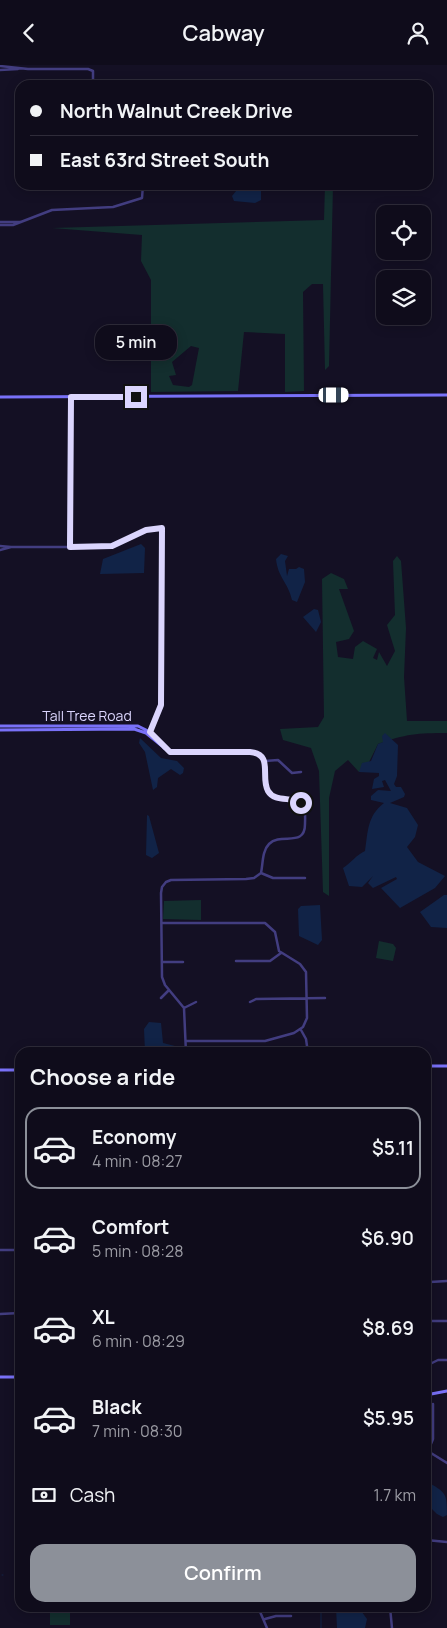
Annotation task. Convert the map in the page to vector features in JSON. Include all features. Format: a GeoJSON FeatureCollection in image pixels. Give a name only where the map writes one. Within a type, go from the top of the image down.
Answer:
{"type":"FeatureCollection","features":[{"type":"Feature","properties":{"kind":"main road"},"geometry":{"type":"LineString","coordinates":[[0,397],[447,395]]}},
{"type":"Feature","properties":{"kind":"main road","name":"Tall Tree Road"},"geometry":{"type":"LineString","coordinates":[[0,726],[132,726],[150,732],[164,748]]}},
{"type":"Feature","properties":{"kind":"main road","name":"Tall Tree Road"},"geometry":{"type":"LineString","coordinates":[[0,730],[134,729],[146,733],[164,748]]}},
{"type":"Feature","properties":{"kind":"main road"},"geometry":{"type":"LineString","coordinates":[[431,1066],[447,1066]]}},
{"type":"Feature","properties":{"kind":"main road"},"geometry":{"type":"LineString","coordinates":[[0,1070],[15,1070]]}},
{"type":"Feature","properties":{"kind":"main road"},"geometry":{"type":"LineString","coordinates":[[0,1377],[15,1377]]}},
{"type":"Feature","properties":{"kind":"main road"},"geometry":{"type":"LineString","coordinates":[[431,1394],[447,1391]]}},
{"type":"Feature","properties":{"kind":"street"},"geometry":{"type":"LineString","coordinates":[[0,66],[88,69],[93,71],[93,80]]}},
{"type":"Feature","properties":{"kind":"street"},"geometry":{"type":"LineString","coordinates":[[0,70],[20,68]]}},
{"type":"Feature","properties":{"kind":"street"},"geometry":{"type":"LineString","coordinates":[[0,225],[13,225],[58,209],[113,207],[142,198],[143,190]]}},
{"type":"Feature","properties":{"kind":"street"},"geometry":{"type":"LineString","coordinates":[[0,221],[24,221]]}},
{"type":"Feature","properties":{"kind":"street"},"geometry":{"type":"LineString","coordinates":[[70,547],[71,397]]}},
{"type":"Feature","properties":{"kind":"street"},"geometry":{"type":"LineString","coordinates":[[0,548],[112,546],[146,530],[162,528],[161,705],[150,732]]}},
{"type":"Feature","properties":{"kind":"street","name":"Tall Tree Road"},"geometry":{"type":"LineString","coordinates":[[164,748],[176,753],[253,752],[260,755],[265,761],[278,760],[292,773],[301,772]]}},
{"type":"Feature","properties":{"kind":"street"},"geometry":{"type":"LineString","coordinates":[[186,1047],[184,1008],[169,990],[162,977],[162,888],[165,881],[171,880],[254,878],[261,873],[264,852],[268,844],[279,839],[298,838],[303,835],[305,809],[302,803],[275,797],[268,792],[265,761]]}},
{"type":"Feature","properties":{"kind":"street"},"geometry":{"type":"LineString","coordinates":[[261,873],[273,878],[305,878]]}},
{"type":"Feature","properties":{"kind":"street"},"geometry":{"type":"LineString","coordinates":[[162,923],[262,923],[272,927],[276,925]]}},
{"type":"Feature","properties":{"kind":"street"},"geometry":{"type":"LineString","coordinates":[[186,1041],[266,1041],[301,1030],[307,1020],[308,998],[305,970],[299,963],[281,953],[272,927]]}},
{"type":"Feature","properties":{"kind":"street"},"geometry":{"type":"LineString","coordinates":[[236,961],[270,961],[281,953]]}},
{"type":"Feature","properties":{"kind":"street"},"geometry":{"type":"LineString","coordinates":[[162,962],[183,962]]}},
{"type":"Feature","properties":{"kind":"street"},"geometry":{"type":"LineString","coordinates":[[161,998],[169,990]]}},
{"type":"Feature","properties":{"kind":"street"},"geometry":{"type":"LineString","coordinates":[[250,1002],[256,999],[325,998]]}},
{"type":"Feature","properties":{"kind":"street"},"geometry":{"type":"LineString","coordinates":[[184,1008],[196,1003]]}},
{"type":"Feature","properties":{"kind":"street"},"geometry":{"type":"LineString","coordinates":[[301,1030],[306,1039],[307,1047]]}},
{"type":"Feature","properties":{"kind":"street"},"geometry":{"type":"LineString","coordinates":[[0,1250],[15,1250]]}},
{"type":"Feature","properties":{"kind":"street"},"geometry":{"type":"LineString","coordinates":[[431,1281],[447,1281]]}},
{"type":"Feature","properties":{"kind":"street"},"geometry":{"type":"LineString","coordinates":[[0,1313],[15,1313]]}},
{"type":"Feature","properties":{"kind":"street"},"geometry":{"type":"LineString","coordinates":[[431,1321],[447,1321]]}},
{"type":"Feature","properties":{"kind":"street"},"geometry":{"type":"LineString","coordinates":[[432,1363],[438,1360],[447,1360]]}},
{"type":"Feature","properties":{"kind":"street"},"geometry":{"type":"LineString","coordinates":[[431,1444],[434,1439],[433,1404]]}},
{"type":"Feature","properties":{"kind":"street"},"geometry":{"type":"LineString","coordinates":[[431,1453],[447,1463]]}},
{"type":"Feature","properties":{"kind":"street"},"geometry":{"type":"LineString","coordinates":[[431,1540],[447,1542]]}},
{"type":"Feature","properties":{"kind":"street"},"geometry":{"type":"LineString","coordinates":[[261,1612],[268,1628]]}},
{"type":"Feature","properties":{"kind":"street"},"geometry":{"type":"LineString","coordinates":[[390,1612],[392,1628]]}},
{"type":"Feature","properties":{"kind":"street"},"geometry":{"type":"LineString","coordinates":[[265,1619],[276,1616],[291,1616]]}},
{"type":"Feature","properties":{"kind":"green space"},"geometry":{"type":"Polygon","coordinates":[[[325,190],[333,190],[329,366],[325,370],[323,284],[312,284],[303,292],[304,391],[285,392],[285,334],[244,332],[238,391],[151,392],[151,280],[141,261],[142,235],[52,228],[324,220],[325,190]],[[191,346],[172,362],[176,375],[169,376],[173,385],[189,387],[192,385],[199,348],[191,346]]]}},
{"type":"Feature","properties":{"kind":"green space"},"geometry":{"type":"Polygon","coordinates":[[[397,556],[401,561],[406,628],[404,677],[407,721],[447,721],[447,733],[412,735],[378,744],[367,766],[359,772],[348,760],[335,771],[329,798],[329,896],[323,892],[319,771],[311,748],[283,740],[280,729],[318,727],[324,717],[322,579],[331,573],[344,579],[348,589],[339,589],[354,631],[349,639],[336,642],[338,657],[353,659],[355,647],[363,641],[377,649],[373,658],[377,660],[379,652],[387,666],[395,651],[387,625],[395,615],[393,561],[397,556]]]}},
{"type":"Feature","properties":{"kind":"green space"},"geometry":{"type":"Polygon","coordinates":[[[201,900],[201,920],[163,919],[164,901],[201,900]]]}},
{"type":"Feature","properties":{"kind":"green space"},"geometry":{"type":"Polygon","coordinates":[[[379,941],[393,944],[396,948],[393,961],[376,958],[379,941]]]}},
{"type":"Feature","properties":{"kind":"green space"},"geometry":{"type":"Polygon","coordinates":[[[50,1612],[70,1612],[70,1625],[50,1625],[50,1612]]]}},
{"type":"Feature","properties":{"kind":"water"},"geometry":{"type":"Polygon","coordinates":[[[237,190],[261,190],[261,200],[255,203],[234,201],[232,196],[237,190]]]}},
{"type":"Feature","properties":{"kind":"water"},"geometry":{"type":"Polygon","coordinates":[[[141,544],[145,548],[144,573],[100,574],[103,559],[141,544]]]}},
{"type":"Feature","properties":{"kind":"water"},"geometry":{"type":"Polygon","coordinates":[[[281,554],[288,556],[285,561],[287,576],[289,569],[299,567],[304,569],[305,582],[297,602],[292,600],[277,565],[276,559],[281,554]]]}},
{"type":"Feature","properties":{"kind":"water"},"geometry":{"type":"Polygon","coordinates":[[[314,609],[318,610],[321,622],[316,632],[303,617],[314,609]]]}},
{"type":"Feature","properties":{"kind":"water"},"geometry":{"type":"Polygon","coordinates":[[[385,733],[398,745],[397,776],[394,784],[396,787],[401,787],[405,794],[404,797],[390,803],[407,808],[418,825],[415,837],[407,847],[418,862],[445,876],[435,888],[400,908],[381,888],[397,879],[396,877],[373,888],[368,883],[373,876],[362,887],[349,886],[343,868],[365,851],[371,819],[378,808],[384,803],[371,800],[371,796],[378,790],[391,791],[385,780],[382,781],[384,787],[372,789],[374,779],[379,776],[379,773],[359,772],[362,763],[371,761],[378,744],[383,742],[382,736],[385,733]]]}},
{"type":"Feature","properties":{"kind":"water"},"geometry":{"type":"Polygon","coordinates":[[[140,738],[161,758],[177,761],[184,768],[183,773],[180,775],[171,769],[158,778],[157,787],[153,790],[145,752],[139,743],[140,738]]]}},
{"type":"Feature","properties":{"kind":"water"},"geometry":{"type":"Polygon","coordinates":[[[147,815],[149,816],[159,853],[152,858],[146,855],[147,815]]]}},
{"type":"Feature","properties":{"kind":"water"},"geometry":{"type":"Polygon","coordinates":[[[444,895],[447,895],[447,928],[431,927],[420,912],[444,895]]]}},
{"type":"Feature","properties":{"kind":"water"},"geometry":{"type":"Polygon","coordinates":[[[320,905],[322,940],[318,945],[299,936],[298,909],[301,906],[320,905]]]}},
{"type":"Feature","properties":{"kind":"water"},"geometry":{"type":"Polygon","coordinates":[[[149,1022],[161,1023],[163,1043],[175,1047],[145,1047],[144,1029],[149,1022]]]}},
{"type":"Feature","properties":{"kind":"water"},"geometry":{"type":"Polygon","coordinates":[[[431,1484],[444,1494],[447,1502],[447,1515],[443,1517],[431,1508],[431,1484]]]}},
{"type":"Feature","properties":{"kind":"water"},"geometry":{"type":"Polygon","coordinates":[[[336,1612],[362,1612],[367,1619],[365,1628],[337,1628],[336,1612]]]}},
{"type":"Feature","properties":{"kind":"waterway"},"geometry":{"type":"LineString","coordinates":[[321,1612],[321,1628]]}},
{"type":"Feature","properties":{"kind":"route"},"geometry":{"type":"LineString","coordinates":[[136,397],[71,397],[70,547],[112,546],[146,530],[162,528],[161,705],[150,732],[170,752],[258,753],[265,761],[268,792],[277,798],[295,800],[301,803]]}}]}
